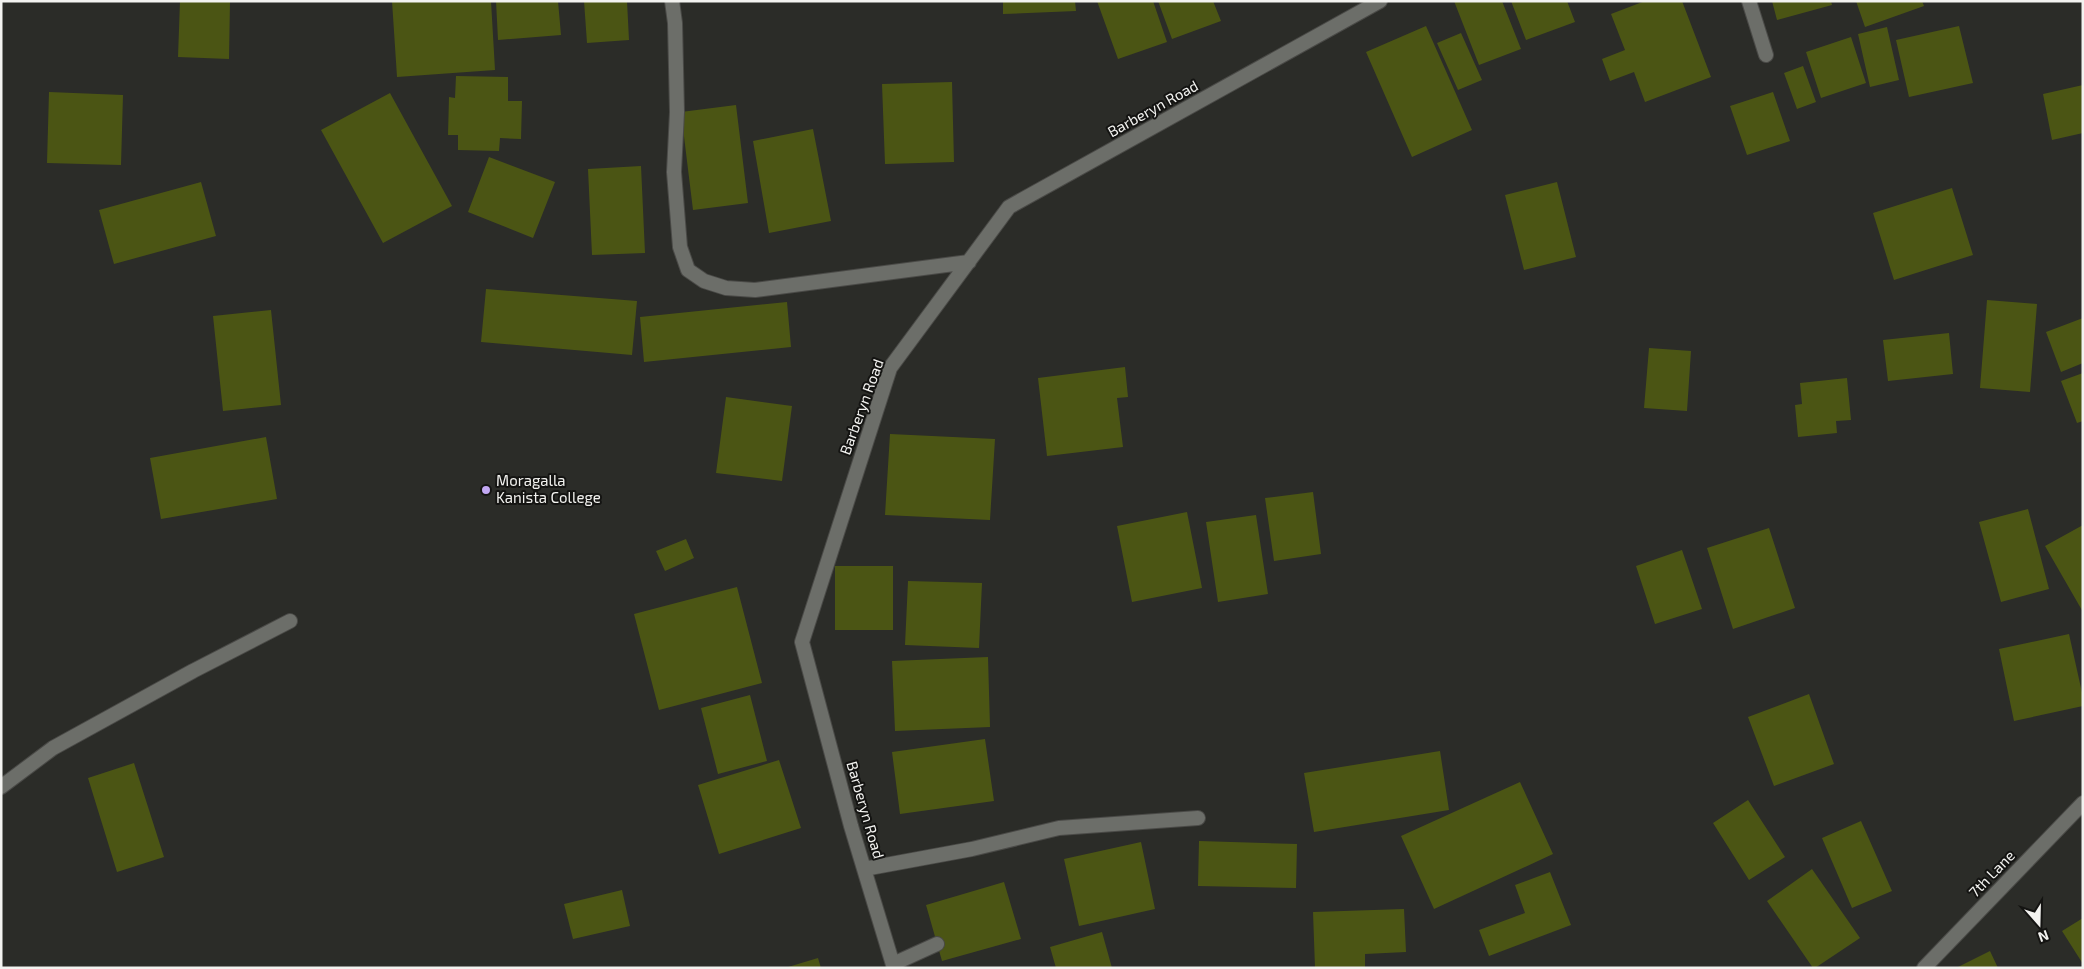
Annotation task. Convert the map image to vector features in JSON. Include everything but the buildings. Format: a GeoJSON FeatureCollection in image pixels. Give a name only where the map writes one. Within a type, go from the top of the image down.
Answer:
{"type":"FeatureCollection","features":[{"type":"Feature","properties":{"kind":"street"},"geometry":{"type":"LineString","coordinates":[[672,1],[675,23],[677,112],[674,172],[680,248],[688,270],[704,281],[726,288],[755,290],[969,262]]}},
{"type":"Feature","properties":{"kind":"street","name":"Barberyn Road"},"geometry":{"type":"LineString","coordinates":[[893,966],[802,642],[890,368],[1009,207],[1380,1]]}},
{"type":"Feature","properties":{"kind":"street"},"geometry":{"type":"LineString","coordinates":[[1749,1],[1766,55]]}},
{"type":"Feature","properties":{"kind":"street"},"geometry":{"type":"LineString","coordinates":[[1,787],[53,748],[193,671],[290,621]]}},
{"type":"Feature","properties":{"kind":"street","name":"7th Lane"},"geometry":{"type":"LineString","coordinates":[[1924,968],[2083,803]]}},
{"type":"Feature","properties":{"kind":"street"},"geometry":{"type":"LineString","coordinates":[[864,868],[972,849],[1059,828],[1198,818]]}},
{"type":"Feature","properties":{"kind":"street"},"geometry":{"type":"LineString","coordinates":[[893,966],[937,944]]}},
{"type":"Feature","properties":{"kind":"place","name":"Moragalla Kanista College"},"geometry":{"type":"Point","coordinates":[486,490]}}]}
